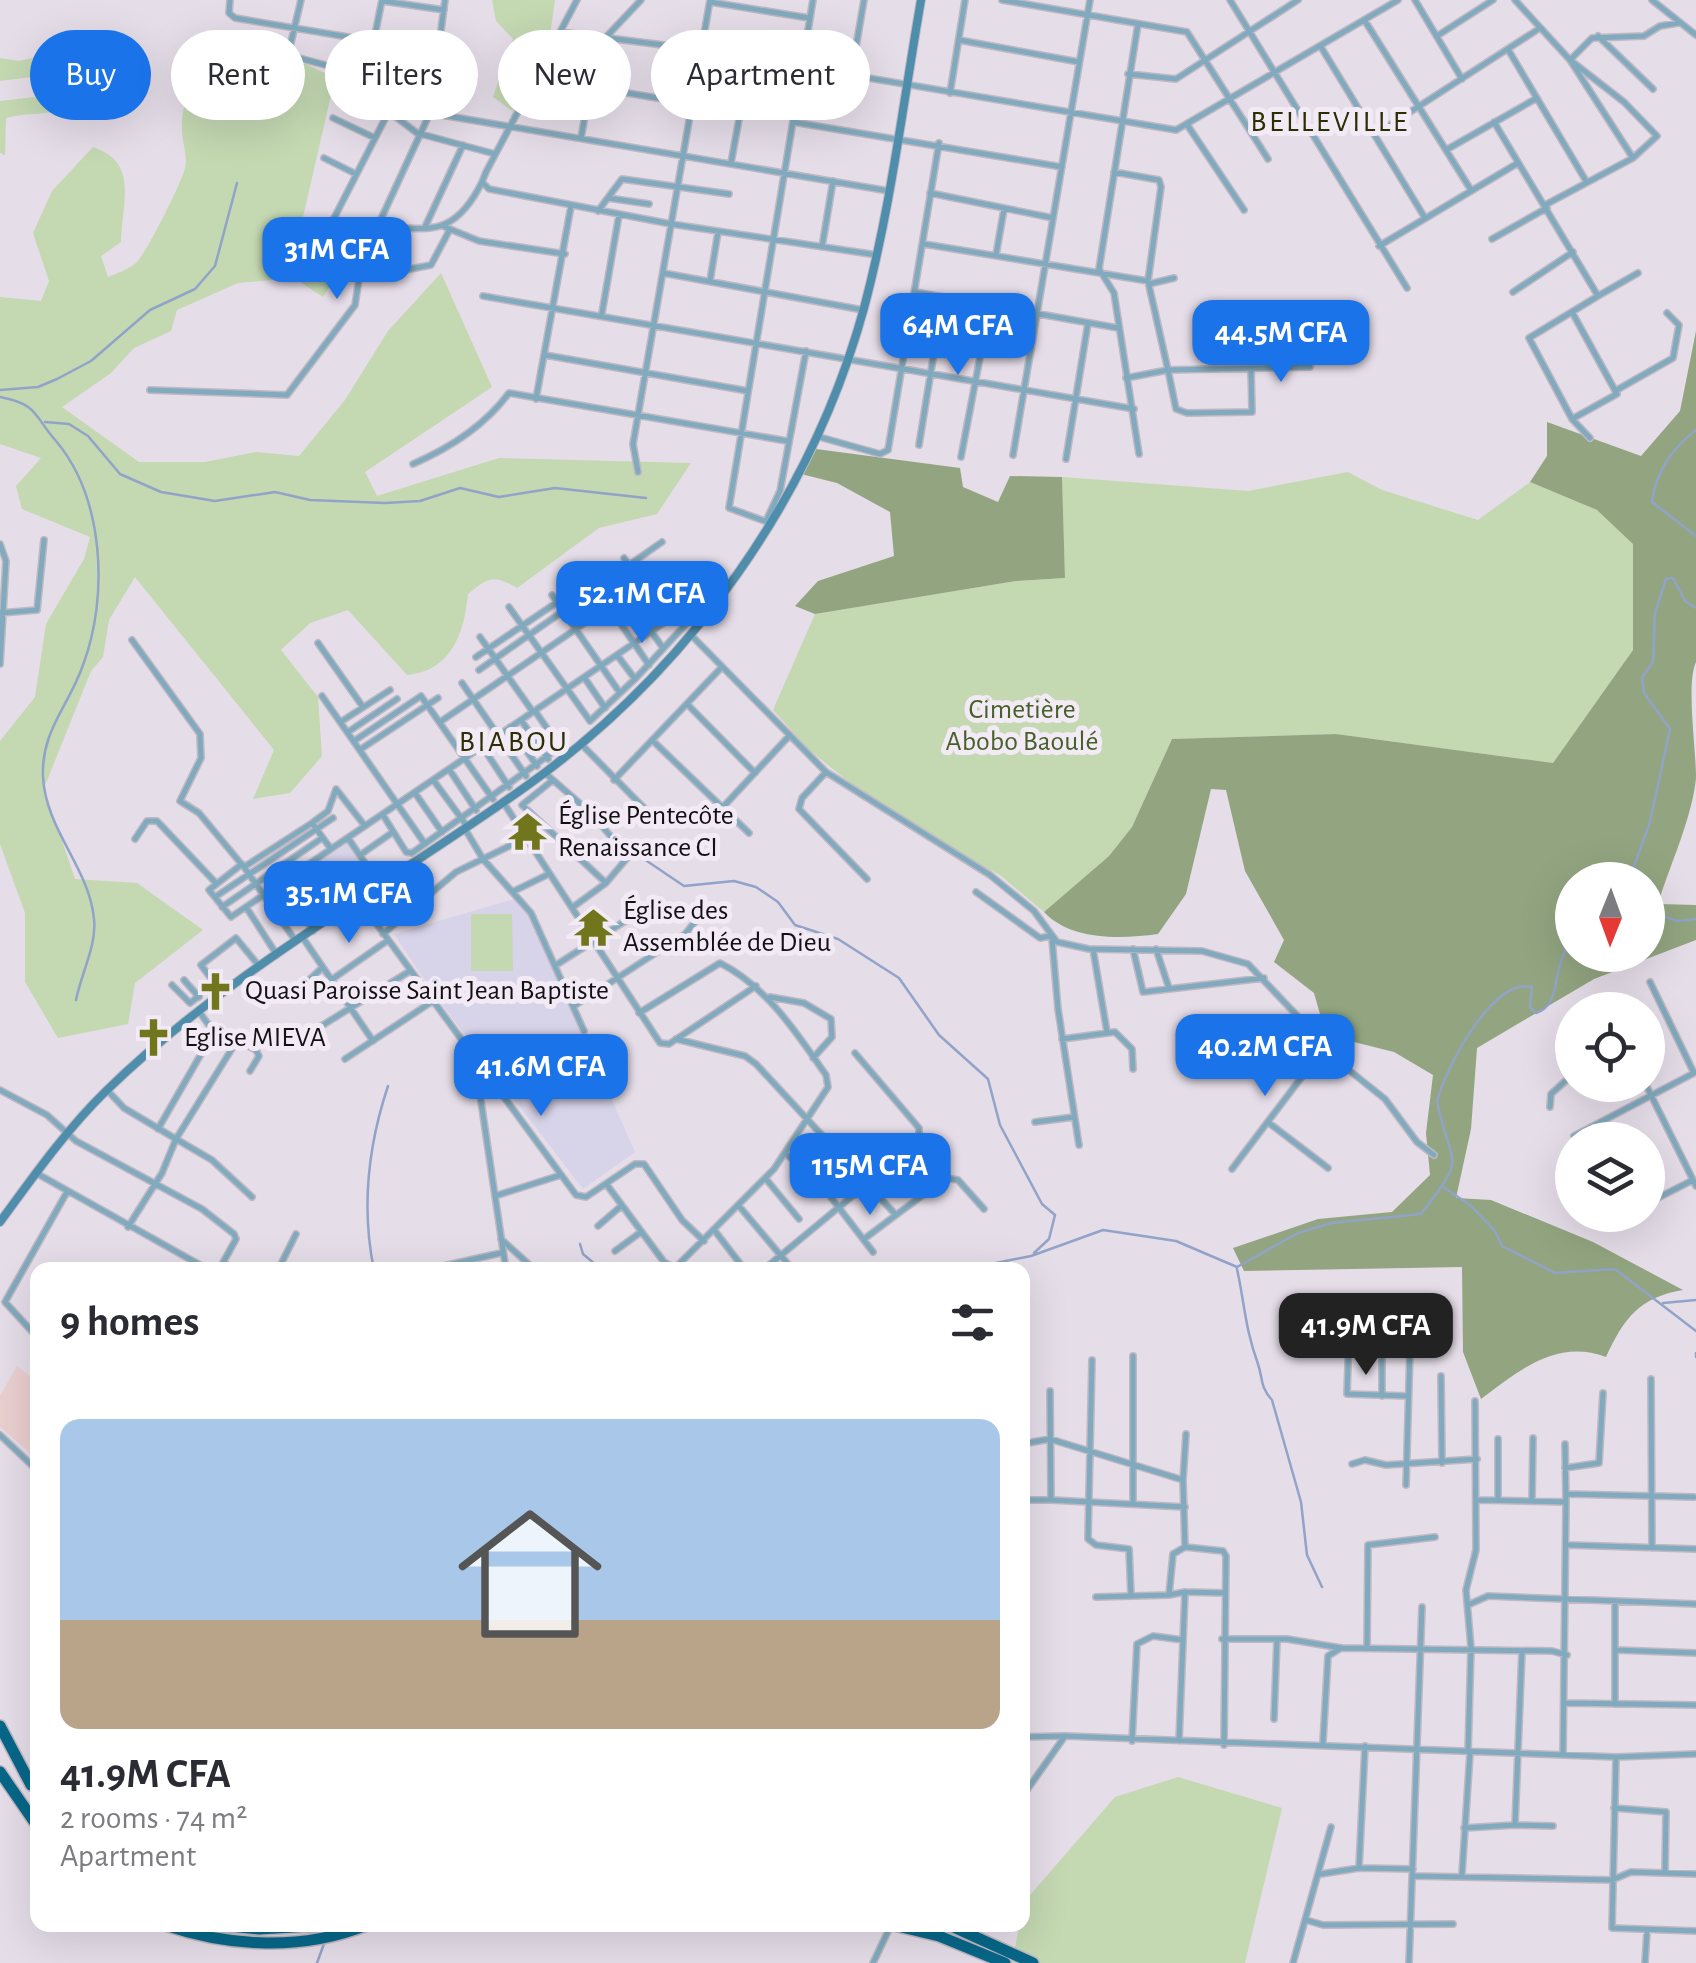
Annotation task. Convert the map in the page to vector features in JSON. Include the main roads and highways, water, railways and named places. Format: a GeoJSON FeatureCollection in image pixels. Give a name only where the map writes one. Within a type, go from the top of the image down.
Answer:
{"type":"FeatureCollection","features":[{"type":"Feature","properties":{"kind":"highway"},"geometry":{"type":"LineString","coordinates":[[0,1726],[30,1782]]}},
{"type":"Feature","properties":{"kind":"highway"},"geometry":{"type":"LineString","coordinates":[[0,1744],[30,1785]]}},
{"type":"Feature","properties":{"kind":"highway"},"geometry":{"type":"LineString","coordinates":[[0,1772],[30,1815]]}},
{"type":"Feature","properties":{"kind":"highway"},"geometry":{"type":"LineString","coordinates":[[199,1932],[244,1941],[306,1942],[348,1932]]}},
{"type":"Feature","properties":{"kind":"highway"},"geometry":{"type":"LineString","coordinates":[[912,1932],[939,1936],[1006,1963]]}},
{"type":"Feature","properties":{"kind":"highway"},"geometry":{"type":"LineString","coordinates":[[964,1932],[1033,1963]]}},
{"type":"Feature","properties":{"kind":"main road"},"geometry":{"type":"LineString","coordinates":[[0,1222],[107,1090],[201,1003],[222,993],[464,824],[503,802],[541,770],[581,744],[691,635],[768,522],[816,436],[848,359],[877,254],[921,0]]}},
{"type":"Feature","properties":{"kind":"waterway"},"geometry":{"type":"LineString","coordinates":[[0,390],[38,387],[57,379],[91,361],[150,310],[195,289],[215,266],[237,183]]}},
{"type":"Feature","properties":{"kind":"waterway"},"geometry":{"type":"LineString","coordinates":[[0,397],[29,407],[72,464],[84,490],[97,548],[99,579],[91,638],[77,680],[46,745],[43,777],[52,815],[84,882],[94,919],[91,949],[76,1000]]}},
{"type":"Feature","properties":{"kind":"waterway"},"geometry":{"type":"LineString","coordinates":[[45,422],[69,424],[88,436],[120,474],[161,492],[215,501],[275,492],[310,500],[385,503],[420,501],[460,488],[499,497],[555,488],[646,498]]}},
{"type":"Feature","properties":{"kind":"waterway"},"geometry":{"type":"LineString","coordinates":[[1696,430],[1666,462],[1652,502],[1696,536]]}},
{"type":"Feature","properties":{"kind":"waterway"},"geometry":{"type":"LineString","coordinates":[[1636,862],[1650,822],[1670,729],[1644,693],[1642,678],[1653,662],[1655,613],[1666,579],[1673,578],[1685,601],[1696,608]]}},
{"type":"Feature","properties":{"kind":"waterway"},"geometry":{"type":"LineString","coordinates":[[641,857],[684,886],[734,881],[756,887],[778,902],[795,925],[838,939],[899,978],[939,1035],[988,1079],[1000,1125],[1042,1204],[1055,1215],[1049,1239],[1034,1253]]}},
{"type":"Feature","properties":{"kind":"waterway"},"geometry":{"type":"LineString","coordinates":[[1665,916],[1677,921],[1696,919]]}},
{"type":"Feature","properties":{"kind":"waterway"},"geometry":{"type":"LineString","coordinates":[[1001,1262],[1031,1256],[1103,1230],[1176,1241],[1237,1267],[1298,1233],[1331,1223],[1421,1214],[1451,1169],[1451,1150],[1437,1101],[1460,1049],[1486,1011],[1501,996],[1517,988],[1532,987],[1530,1007],[1536,1013],[1545,1008],[1554,993],[1559,972]]}},
{"type":"Feature","properties":{"kind":"waterway"},"geometry":{"type":"LineString","coordinates":[[373,1262],[369,1177],[388,1086]]}},
{"type":"Feature","properties":{"kind":"waterway"},"geometry":{"type":"LineString","coordinates":[[1443,1187],[1470,1205],[1495,1231],[1502,1246],[1555,1273],[1615,1269],[1696,1331]]}},
{"type":"Feature","properties":{"kind":"waterway"},"geometry":{"type":"LineString","coordinates":[[580,1244],[583,1254],[592,1262]]}},
{"type":"Feature","properties":{"kind":"waterway"},"geometry":{"type":"LineString","coordinates":[[1237,1269],[1250,1339],[1301,1502],[1307,1555],[1322,1587]]}},
{"type":"Feature","properties":{"kind":"waterway"},"geometry":{"type":"LineString","coordinates":[[1663,1303],[1696,1300]]}},
{"type":"Feature","properties":{"kind":"waterway"},"geometry":{"type":"LineString","coordinates":[[317,1963],[325,1941]]}},
{"type":"Feature","properties":{"kind":"place","name":"Église Pentecôte Renaissance CI"},"geometry":{"type":"Point","coordinates":[528,832]}},
{"type":"Feature","properties":{"kind":"place","name":"Église des Assemblée de Dieu"},"geometry":{"type":"Point","coordinates":[593,927]}},
{"type":"Feature","properties":{"kind":"place","name":"Quasi Paroisse Saint Jean Baptiste"},"geometry":{"type":"Point","coordinates":[215,991]}},
{"type":"Feature","properties":{"kind":"place","name":"Eglise MIEVA"},"geometry":{"type":"Point","coordinates":[154,1038]}},
{"type":"Feature","properties":{"kind":"district","name":"BELLEVILLE"},"geometry":{"type":"Point","coordinates":[1330,122]}},
{"type":"Feature","properties":{"kind":"district","name":"BIABOU"},"geometry":{"type":"Point","coordinates":[514,742]}},
{"type":"Feature","properties":{"kind":"park label","name":"Cimetière Abobo Baoulé"},"geometry":{"type":"Point","coordinates":[1022,726]}}]}
